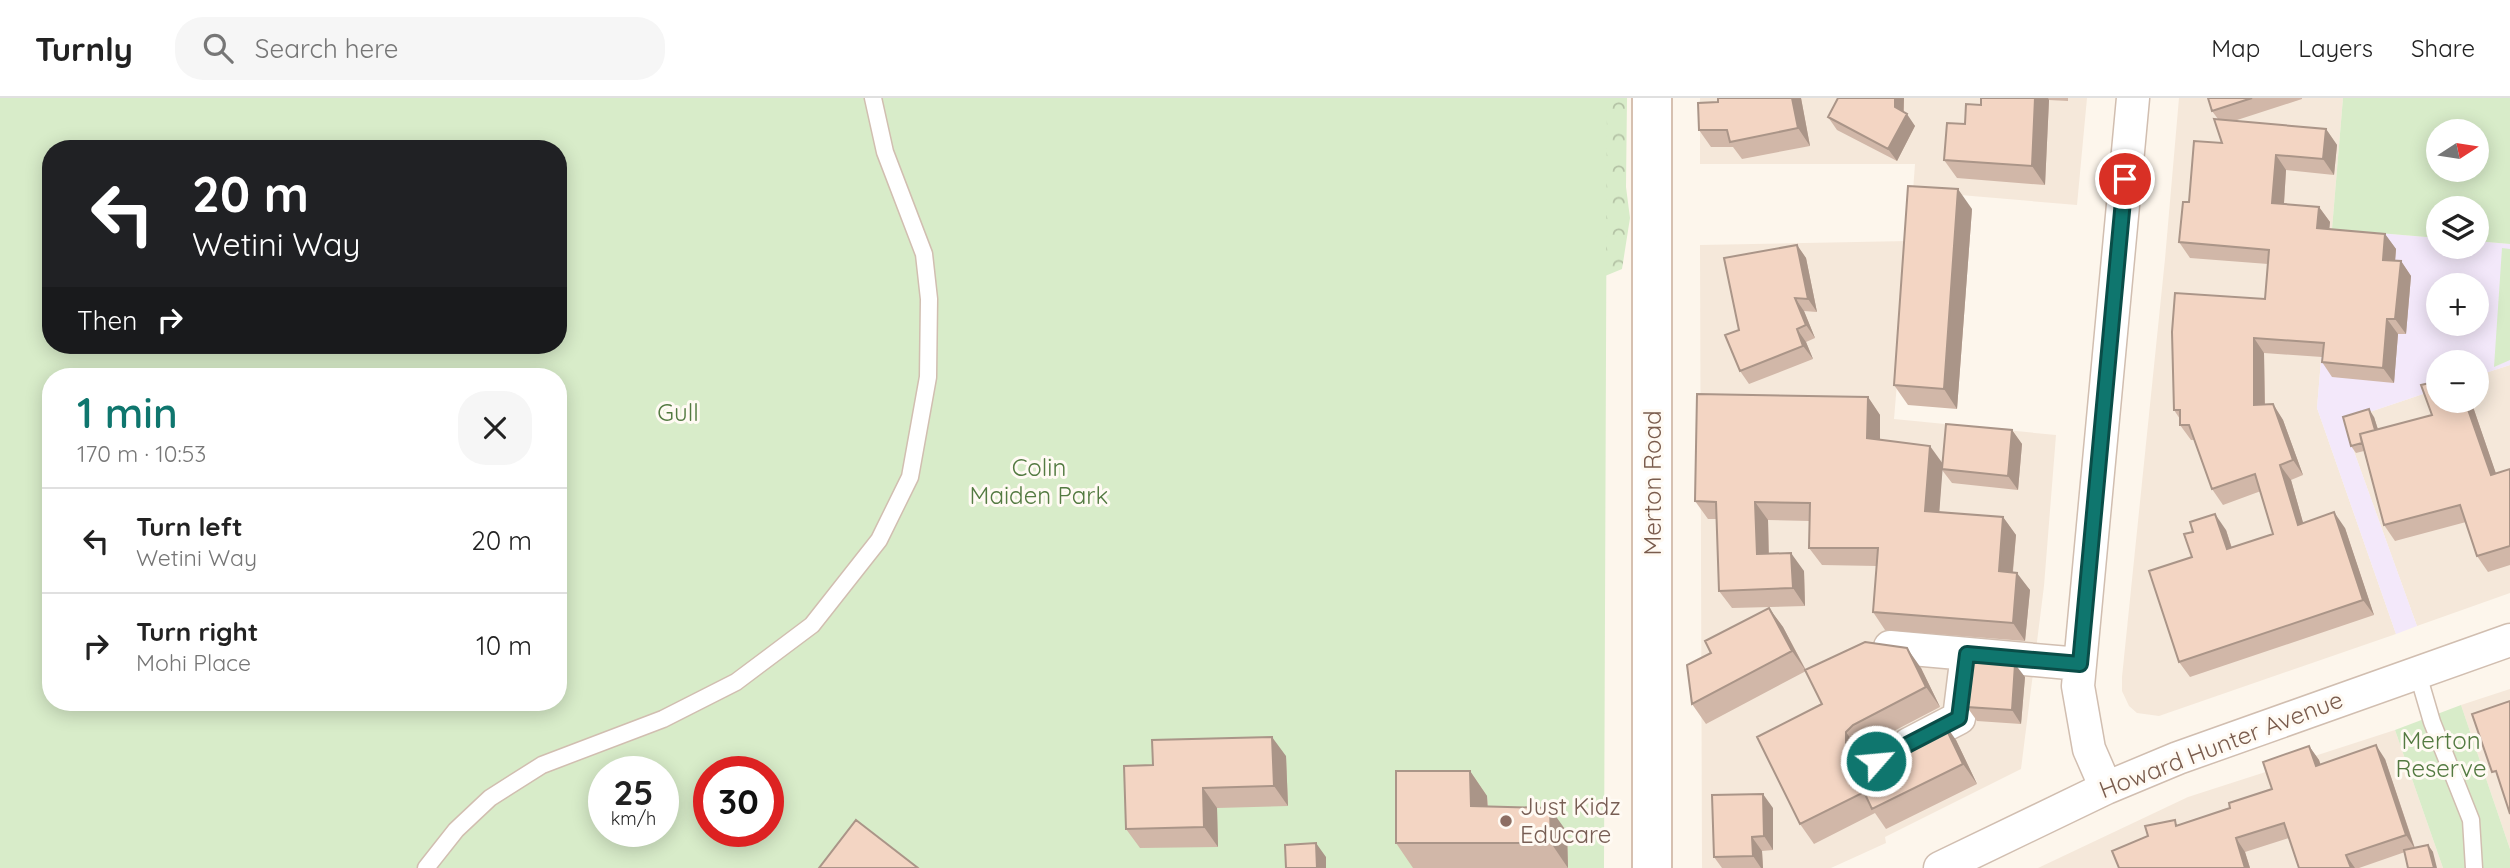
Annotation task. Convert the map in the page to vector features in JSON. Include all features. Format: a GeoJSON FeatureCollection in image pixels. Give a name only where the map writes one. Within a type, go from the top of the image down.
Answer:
{"type":"FeatureCollection","features":[{"type":"Feature","properties":{"kind":"main road","name":"Merton Road"},"geometry":{"type":"LineString","coordinates":[[1652,868],[1653,98]]}},
{"type":"Feature","properties":{"kind":"street"},"geometry":{"type":"LineString","coordinates":[[2106,788],[2089,749],[2081,714],[2080,664],[2133,98]]}},
{"type":"Feature","properties":{"kind":"street","name":"Howard Hunter Avenue"},"geometry":{"type":"LineString","coordinates":[[1940,868],[2106,788],[2250,731],[2510,640]]}},
{"type":"Feature","properties":{"kind":"street"},"geometry":{"type":"LineString","coordinates":[[1890,647],[2080,664]]}},
{"type":"Feature","properties":{"kind":"street"},"geometry":{"type":"LineString","coordinates":[[1888,755],[1959,718],[1967,654]]}},
{"type":"Feature","properties":{"kind":"lane"},"geometry":{"type":"LineString","coordinates":[[426,868],[456,830],[490,798],[542,765],[663,719],[736,682],[812,625],[879,540],[910,477],[928,377],[929,299],[924,254],[885,152],[873,98]]}},
{"type":"Feature","properties":{"kind":"lane"},"geometry":{"type":"LineString","coordinates":[[2417,671],[2432,722],[2472,820],[2474,868]]}},
{"type":"Feature","properties":{"kind":"shaded area"},"geometry":{"type":"Polygon","coordinates":[[[1700,98],[2087,98],[2077,205],[1913,191],[1915,164],[1700,164],[1700,98]]]}},
{"type":"Feature","properties":{"kind":"shaded area"},"geometry":{"type":"Polygon","coordinates":[[[2179,98],[2343,98],[2317,408],[2396,634],[2159,716],[2137,713],[2129,706],[2122,691],[2122,677],[2179,98]]]}},
{"type":"Feature","properties":{"kind":"shaded area"},"geometry":{"type":"Polygon","coordinates":[[[2332,229],[2426,237],[2426,259],[2489,259],[2489,242],[2510,244],[2510,365],[2489,372],[2489,350],[2426,350],[2426,393],[2343,421],[2417,626],[2396,634],[2317,408],[2332,229]]]}},
{"type":"Feature","properties":{"kind":"shaded area"},"geometry":{"type":"Polygon","coordinates":[[[1909,241],[1894,419],[2056,435],[2044,586],[2021,769],[1885,837],[1886,843],[1831,868],[1702,868],[1700,245],[1909,241]]]}},
{"type":"Feature","properties":{"kind":"shaded area"},"geometry":{"type":"Polygon","coordinates":[[[2510,365],[2510,593],[2417,626],[2343,421],[2426,393],[2426,413],[2489,413],[2489,372],[2510,365]]]}},
{"type":"Feature","properties":{"kind":"shaded area"},"geometry":{"type":"Polygon","coordinates":[[[2510,689],[2510,849],[2461,705],[2510,689]]]}},
{"type":"Feature","properties":{"kind":"shaded area"},"geometry":{"type":"Polygon","coordinates":[[[2395,730],[2443,868],[2038,868],[2188,797],[2395,730]]]}},
{"type":"Feature","properties":{"kind":"green space","name":"Colin Maiden Park"},"geometry":{"type":"Polygon","coordinates":[[[0,98],[1607,98],[1604,868],[0,868],[0,98]]]}},
{"type":"Feature","properties":{"kind":"green space"},"geometry":{"type":"Polygon","coordinates":[[[1559,98],[1627,98],[1626,187],[1630,218],[1622,269],[1576,288],[1559,98]]]}},
{"type":"Feature","properties":{"kind":"green space"},"geometry":{"type":"Polygon","coordinates":[[[2343,98],[2510,98],[2510,244],[2489,242],[2489,196],[2426,196],[2426,237],[2332,229],[2343,98]]]}},
{"type":"Feature","properties":{"kind":"green space"},"geometry":{"type":"Polygon","coordinates":[[[2502,248],[2510,249],[2510,360],[2494,367],[2502,248]]]}},
{"type":"Feature","properties":{"kind":"green space","name":"Merton Reserve"},"geometry":{"type":"Polygon","coordinates":[[[2461,705],[2510,849],[2510,868],[2443,868],[2395,730],[2461,705]]]}},
{"type":"Feature","properties":{"kind":"building"},"geometry":{"type":"Polygon","coordinates":[[[1718,98],[1792,98],[1798,128],[1730,142],[1727,130],[1699,130],[1698,103],[1718,102],[1718,98]]]}},
{"type":"Feature","properties":{"kind":"building"},"geometry":{"type":"Polygon","coordinates":[[[1838,98],[1895,98],[1895,107],[1907,114],[1888,149],[1828,117],[1838,98]]]}},
{"type":"Feature","properties":{"kind":"building"},"geometry":{"type":"Polygon","coordinates":[[[1981,98],[2035,98],[2032,166],[1944,160],[1947,123],[1965,124],[1966,104],[1981,105],[1981,98]]]}},
{"type":"Feature","properties":{"kind":"building"},"geometry":{"type":"Polygon","coordinates":[[[2208,98],[2252,98],[2212,111],[2208,98]]]}},
{"type":"Feature","properties":{"kind":"building"},"geometry":{"type":"Polygon","coordinates":[[[2214,119],[2326,129],[2323,159],[2276,155],[2272,203],[2319,207],[2317,228],[2385,234],[2383,260],[2401,261],[2395,319],[2387,319],[2383,368],[2322,362],[2324,343],[2254,338],[2254,405],[2273,404],[2293,460],[2280,465],[2298,525],[2334,512],[2363,600],[2179,662],[2149,571],[2192,557],[2184,534],[2193,532],[2190,522],[2215,514],[2227,549],[2273,534],[2255,474],[2212,489],[2189,425],[2180,425],[2180,410],[2174,410],[2172,332],[2175,293],[2265,299],[2269,250],[2179,242],[2183,202],[2189,202],[2194,141],[2222,143],[2214,119]]]}},
{"type":"Feature","properties":{"kind":"building"},"geometry":{"type":"Polygon","coordinates":[[[1908,186],[1958,189],[1944,389],[1894,385],[1908,186]]]}},
{"type":"Feature","properties":{"kind":"building"},"geometry":{"type":"Polygon","coordinates":[[[1797,245],[1808,299],[1795,298],[1806,325],[1797,329],[1803,346],[1740,371],[1725,335],[1739,330],[1724,258],[1797,245]]]}},
{"type":"Feature","properties":{"kind":"building"},"geometry":{"type":"Polygon","coordinates":[[[2426,384],[2426,399],[2421,385],[2426,384]]]}},
{"type":"Feature","properties":{"kind":"building"},"geometry":{"type":"Polygon","coordinates":[[[1697,394],[1868,397],[1867,438],[1930,446],[1925,511],[2003,517],[1999,571],[2017,573],[2013,623],[1873,612],[1878,548],[1809,548],[1810,503],[1755,502],[1757,554],[1791,553],[1793,588],[1719,591],[1716,502],[1695,501],[1697,394]]]}},
{"type":"Feature","properties":{"kind":"building"},"geometry":{"type":"Polygon","coordinates":[[[2369,409],[2375,430],[2360,434],[2362,443],[2351,446],[2343,417],[2369,409]]]}},
{"type":"Feature","properties":{"kind":"building"},"geometry":{"type":"Polygon","coordinates":[[[2431,413],[2469,413],[2491,475],[2510,469],[2510,546],[2477,556],[2460,505],[2384,525],[2360,434],[2432,415],[2431,413]]]}},
{"type":"Feature","properties":{"kind":"building"},"geometry":{"type":"Polygon","coordinates":[[[1946,424],[2012,430],[2008,476],[1942,469],[1946,424]]]}},
{"type":"Feature","properties":{"kind":"building"},"geometry":{"type":"Polygon","coordinates":[[[1769,608],[1792,651],[1692,704],[1687,665],[1711,653],[1705,641],[1769,608]]]}},
{"type":"Feature","properties":{"kind":"building"},"geometry":{"type":"Polygon","coordinates":[[[1865,642],[1907,648],[1926,687],[1853,725],[1846,732],[1846,749],[1853,757],[1870,758],[1942,720],[1963,764],[1872,809],[1864,792],[1800,824],[1757,737],[1822,704],[1805,670],[1865,642]]]}},
{"type":"Feature","properties":{"kind":"building"},"geometry":{"type":"Polygon","coordinates":[[[1973,660],[2015,664],[2012,710],[1967,707],[1973,660]]]}},
{"type":"Feature","properties":{"kind":"building"},"geometry":{"type":"Polygon","coordinates":[[[2510,701],[2510,814],[2496,771],[2492,772],[2472,714],[2510,701]]]}},
{"type":"Feature","properties":{"kind":"building"},"geometry":{"type":"Polygon","coordinates":[[[1272,737],[1274,786],[1203,788],[1204,827],[1126,829],[1124,766],[1153,765],[1152,740],[1272,737]]]}},
{"type":"Feature","properties":{"kind":"building"},"geometry":{"type":"Polygon","coordinates":[[[2376,745],[2406,835],[2346,855],[2351,868],[2299,868],[2284,823],[2236,838],[2245,868],[2119,868],[2112,851],[2148,836],[2145,826],[2175,820],[2176,826],[2230,808],[2229,803],[2272,789],[2263,762],[2309,746],[2316,766],[2376,745]]]}},
{"type":"Feature","properties":{"kind":"building"},"geometry":{"type":"Polygon","coordinates":[[[1396,771],[1470,771],[1471,806],[1550,808],[1551,843],[1396,843],[1396,771]]]}},
{"type":"Feature","properties":{"kind":"building"},"geometry":{"type":"Polygon","coordinates":[[[1763,794],[1764,836],[1752,837],[1753,856],[1714,857],[1712,795],[1763,794]]]}},
{"type":"Feature","properties":{"kind":"building"},"geometry":{"type":"Polygon","coordinates":[[[856,820],[918,868],[819,868],[856,820]]]}},
{"type":"Feature","properties":{"kind":"building"},"geometry":{"type":"Polygon","coordinates":[[[1316,843],[1317,868],[1286,868],[1285,845],[1316,843]]]}},
{"type":"Feature","properties":{"kind":"building"},"geometry":{"type":"Polygon","coordinates":[[[2428,845],[2434,868],[2408,868],[2404,850],[2428,845]]]}},
{"type":"Feature","properties":{"kind":"place","name":"Just Kidz Educare"},"geometry":{"type":"Point","coordinates":[1506,821]}},
{"type":"Feature","properties":{"kind":"route"},"geometry":{"type":"LineString","coordinates":[[1876,761],[1959,718],[1967,654],[2080,664],[2125,179]]}},
{"type":"Feature","properties":{"kind":"park label","name":"Gull"},"geometry":{"type":"Point","coordinates":[678,413]}}]}
